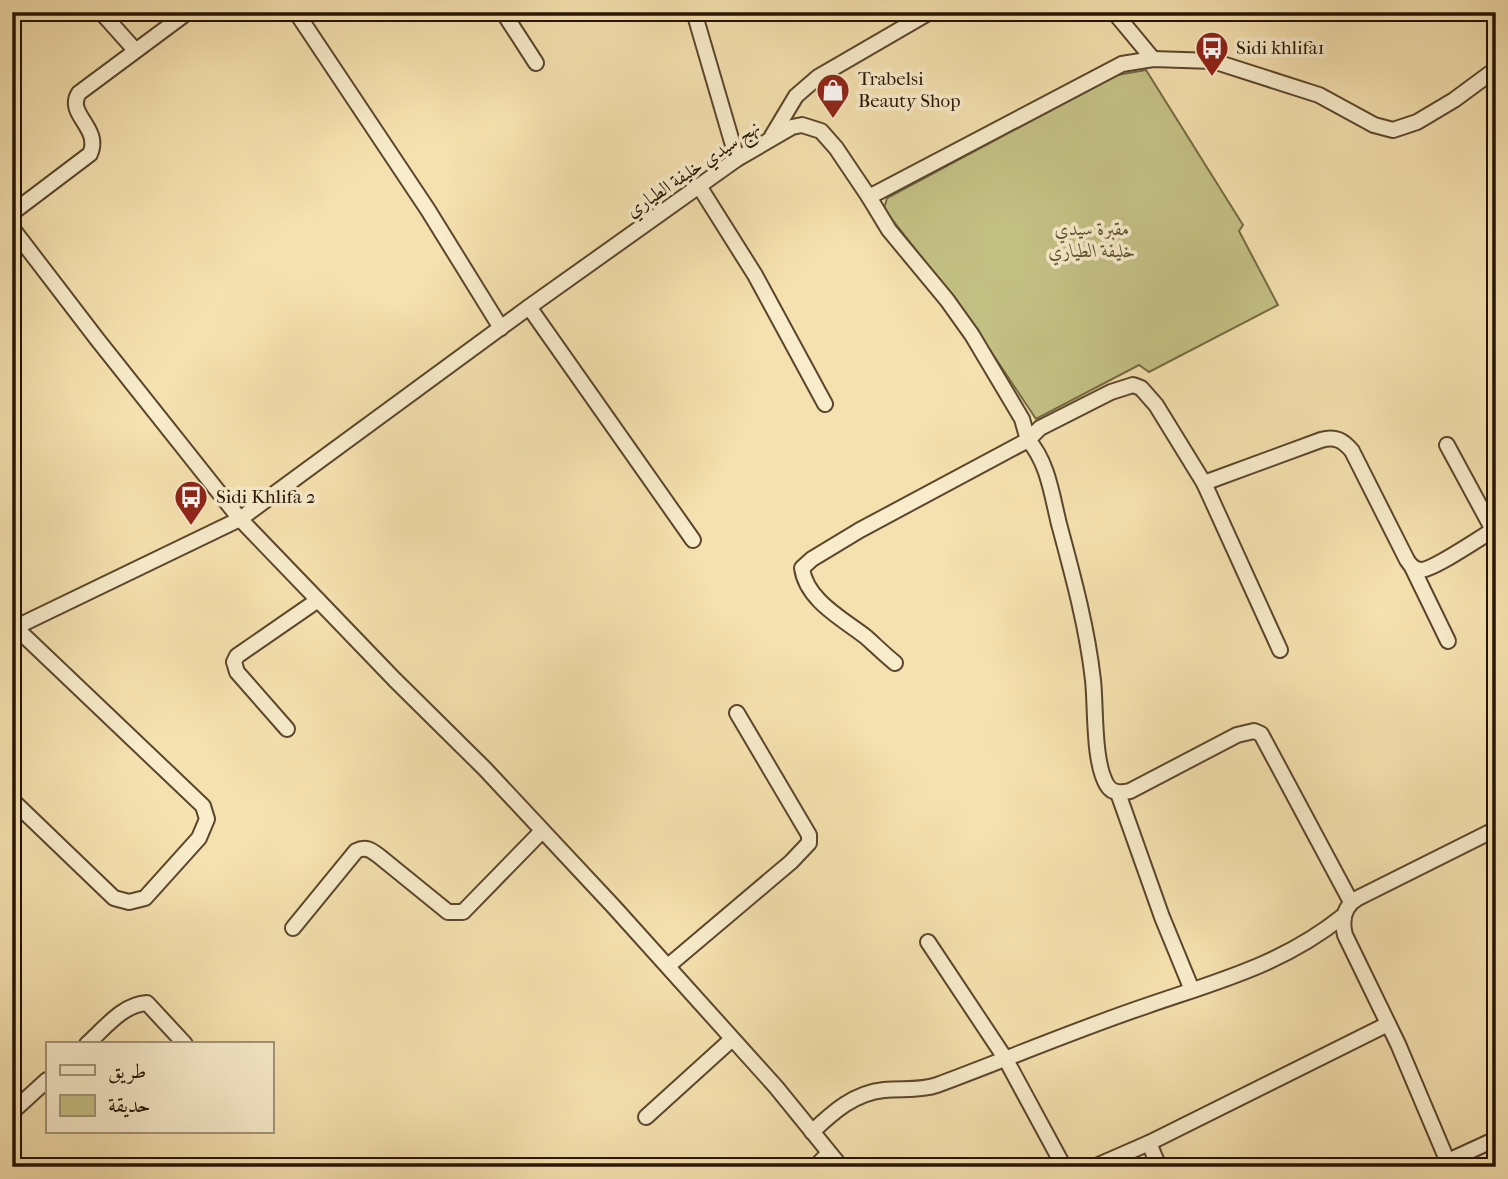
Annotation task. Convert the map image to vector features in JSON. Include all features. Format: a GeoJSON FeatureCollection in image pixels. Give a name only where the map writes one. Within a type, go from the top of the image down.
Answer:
{"type":"FeatureCollection","features":[{"type":"Feature","properties":{"kind":"street"},"geometry":{"type":"LineString","coordinates":[[101,12],[135,50]]}},
{"type":"Feature","properties":{"kind":"street"},"geometry":{"type":"LineString","coordinates":[[12,214],[90,154],[94,145],[91,133],[76,108],[75,98],[99,77],[188,12]]}},
{"type":"Feature","properties":{"kind":"street"},"geometry":{"type":"LineString","coordinates":[[296,12],[428,210],[501,328]]}},
{"type":"Feature","properties":{"kind":"street"},"geometry":{"type":"LineString","coordinates":[[503,12],[536,63]]}},
{"type":"Feature","properties":{"kind":"street"},"geometry":{"type":"LineString","coordinates":[[694,12],[737,159]]}},
{"type":"Feature","properties":{"kind":"street"},"geometry":{"type":"LineString","coordinates":[[771,138],[796,96],[818,77],[930,12]]}},
{"type":"Feature","properties":{"kind":"street"},"geometry":{"type":"LineString","coordinates":[[1114,12],[1153,59]]}},
{"type":"Feature","properties":{"kind":"street"},"geometry":{"type":"LineString","coordinates":[[869,197],[1122,64],[1153,59],[1213,61],[1319,95],[1374,125],[1393,130],[1417,122],[1496,69]]}},
{"type":"Feature","properties":{"kind":"street","name":"نهج سيدي خليفة الطياري"},"geometry":{"type":"LineString","coordinates":[[14,628],[240,519],[529,307],[737,159],[792,127],[802,125],[821,131],[836,148],[889,230],[947,300],[972,335],[1022,419],[1028,440],[1035,447],[1048,480],[1086,626],[1097,743],[1103,776],[1111,790],[1118,793],[1162,917],[1192,990]]}},
{"type":"Feature","properties":{"kind":"street"},"geometry":{"type":"LineString","coordinates":[[699,186],[755,275],[825,404]]}},
{"type":"Feature","properties":{"kind":"street"},"geometry":{"type":"LineString","coordinates":[[12,228],[96,339],[240,519],[485,769],[668,966],[731,1040],[776,1087],[841,1167]]}},
{"type":"Feature","properties":{"kind":"street"},"geometry":{"type":"LineString","coordinates":[[529,307],[692,540]]}},
{"type":"Feature","properties":{"kind":"street"},"geometry":{"type":"LineString","coordinates":[[895,663],[825,606],[803,576],[802,568],[860,530],[1028,440],[1040,428],[1111,392],[1133,385],[1149,395],[1204,483],[1280,650]]}},
{"type":"Feature","properties":{"kind":"street"},"geometry":{"type":"LineString","coordinates":[[1204,483],[1321,440],[1341,440],[1352,451],[1448,641]]}},
{"type":"Feature","properties":{"kind":"street"},"geometry":{"type":"LineString","coordinates":[[1412,567],[1421,570],[1429,568],[1494,531],[1447,445]]}},
{"type":"Feature","properties":{"kind":"street"},"geometry":{"type":"LineString","coordinates":[[287,729],[237,672],[234,662],[237,656],[318,600]]}},
{"type":"Feature","properties":{"kind":"street"},"geometry":{"type":"LineString","coordinates":[[12,800],[114,898],[129,902],[145,898],[199,838],[207,820],[203,806],[14,628]]}},
{"type":"Feature","properties":{"kind":"street"},"geometry":{"type":"LineString","coordinates":[[668,966],[791,862],[809,843],[809,835],[737,713]]}},
{"type":"Feature","properties":{"kind":"street"},"geometry":{"type":"LineString","coordinates":[[1118,793],[1130,791],[1237,735],[1254,731],[1261,734],[1351,902]]}},
{"type":"Feature","properties":{"kind":"street"},"geometry":{"type":"LineString","coordinates":[[812,1132],[828,1117],[859,1096],[883,1090],[933,1086],[1279,958],[1318,937],[1343,916],[1351,902],[1496,829]]}},
{"type":"Feature","properties":{"kind":"street"},"geometry":{"type":"LineString","coordinates":[[293,928],[356,851],[362,848],[379,856],[449,912],[457,913],[463,912],[542,831]]}},
{"type":"Feature","properties":{"kind":"street"},"geometry":{"type":"LineString","coordinates":[[1343,916],[1346,935],[1449,1164],[1496,1139]]}},
{"type":"Feature","properties":{"kind":"street"},"geometry":{"type":"LineString","coordinates":[[928,942],[1004,1058],[1064,1167]]}},
{"type":"Feature","properties":{"kind":"street"},"geometry":{"type":"LineString","coordinates":[[89,1042],[126,1009],[147,1003],[183,1042]]}},
{"type":"Feature","properties":{"kind":"street"},"geometry":{"type":"LineString","coordinates":[[1094,1167],[1149,1143],[1388,1024]]}},
{"type":"Feature","properties":{"kind":"street"},"geometry":{"type":"LineString","coordinates":[[646,1117],[731,1040]]}},
{"type":"Feature","properties":{"kind":"street"},"geometry":{"type":"LineString","coordinates":[[12,1112],[46,1081]]}},
{"type":"Feature","properties":{"kind":"street"},"geometry":{"type":"LineString","coordinates":[[1149,1143],[1159,1167]]}},
{"type":"Feature","properties":{"kind":"street"},"geometry":{"type":"LineString","coordinates":[[815,1167],[830,1153]]}},
{"type":"Feature","properties":{"kind":"green space","name":"مقبرة سيدي خليفة الطياري"},"geometry":{"type":"Polygon","coordinates":[[[1146,70],[1243,225],[1239,231],[1278,305],[1149,372],[1139,365],[1036,419],[966,314],[884,209],[887,198],[1117,75],[1146,70]]]}},
{"type":"Feature","properties":{"kind":"place","name":"Sidi khlifa1"},"geometry":{"type":"Point","coordinates":[1212,78]}},
{"type":"Feature","properties":{"kind":"place","name":"Trabelsi Beauty Shop"},"geometry":{"type":"Point","coordinates":[833,120]}},
{"type":"Feature","properties":{"kind":"place","name":"Sidi Khlifa 2"},"geometry":{"type":"Point","coordinates":[191,527]}}]}
